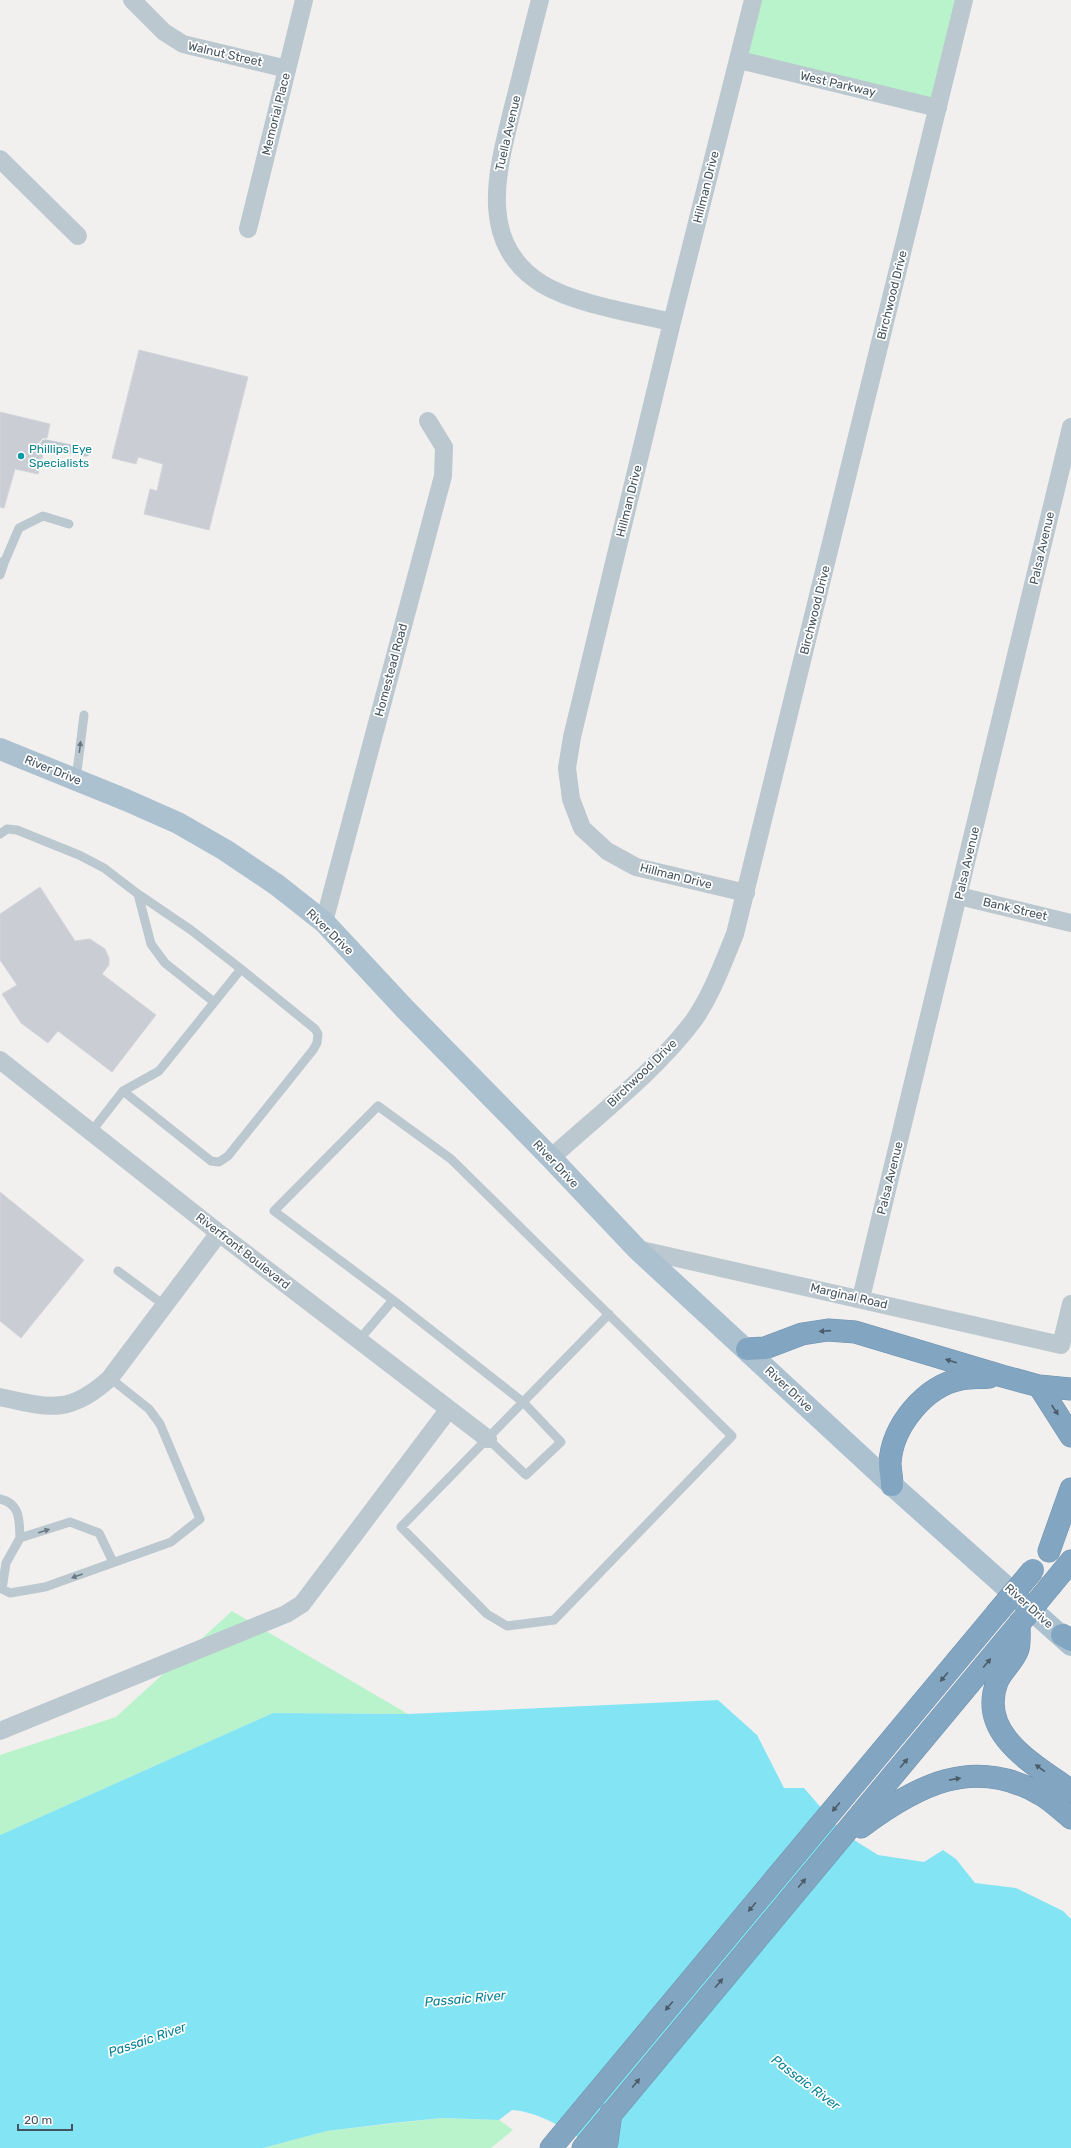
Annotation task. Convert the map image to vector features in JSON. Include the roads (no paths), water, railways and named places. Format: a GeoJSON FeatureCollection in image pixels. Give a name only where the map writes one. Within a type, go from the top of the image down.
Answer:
{"type":"FeatureCollection","features":[{"type":"Feature","properties":{"kind":"highway"},"geometry":{"type":"LineString","coordinates":[[747,1349],[765,1348],[802,1334],[828,1330],[854,1332],[1039,1386],[1071,1389]]}},
{"type":"Feature","properties":{"kind":"highway"},"geometry":{"type":"LineString","coordinates":[[892,1485],[890,1464],[894,1445],[900,1429],[918,1404],[944,1385],[961,1379],[1002,1376]]}},
{"type":"Feature","properties":{"kind":"highway"},"geometry":{"type":"LineString","coordinates":[[1039,1386],[1071,1436]]}},
{"type":"Feature","properties":{"kind":"highway"},"geometry":{"type":"LineString","coordinates":[[1049,1551],[1071,1489]]}},
{"type":"Feature","properties":{"kind":"highway"},"geometry":{"type":"LineString","coordinates":[[551,2148],[1071,1525]]}},
{"type":"Feature","properties":{"kind":"highway"},"geometry":{"type":"LineString","coordinates":[[583,2148],[830,1849],[886,1798],[1019,1624],[1071,1561]]}},
{"type":"Feature","properties":{"kind":"highway"},"geometry":{"type":"LineString","coordinates":[[1019,1624],[1018,1649],[1002,1672],[994,1691],[992,1707],[994,1718],[1002,1735],[1017,1751],[1071,1791]]}},
{"type":"Feature","properties":{"kind":"highway"},"geometry":{"type":"LineString","coordinates":[[886,1798],[939,1782],[969,1777],[987,1776],[1010,1781],[1031,1789],[1041,1794],[1071,1818]]}},
{"type":"Feature","properties":{"kind":"highway"},"geometry":{"type":"LineString","coordinates":[[536,2148],[580,2113]]}},
{"type":"Feature","properties":{"kind":"highway"},"geometry":{"type":"LineString","coordinates":[[604,2148],[607,2142],[611,2113]]}},
{"type":"Feature","properties":{"kind":"main road","name":"River Drive"},"geometry":{"type":"LineString","coordinates":[[0,749],[126,800],[200,835],[277,885],[324,922],[405,1009],[551,1158],[637,1249],[747,1349],[892,1485],[1068,1640]]}},
{"type":"Feature","properties":{"kind":"street","name":"Walnut Street"},"geometry":{"type":"LineString","coordinates":[[132,0],[164,32],[183,44],[287,69]]}},
{"type":"Feature","properties":{"kind":"street","name":"Memorial Place"},"geometry":{"type":"LineString","coordinates":[[248,229],[304,0]]}},
{"type":"Feature","properties":{"kind":"street","name":"Tuella Avenue"},"geometry":{"type":"LineString","coordinates":[[540,0],[498,171],[496,208],[505,243],[520,267],[542,284],[567,296],[672,322]]}},
{"type":"Feature","properties":{"kind":"street","name":"Hillman Drive"},"geometry":{"type":"LineString","coordinates":[[746,893],[636,867],[607,851],[582,828],[571,799],[567,768],[572,737],[672,322],[753,0]]}},
{"type":"Feature","properties":{"kind":"street","name":"Birchwood Drive"},"geometry":{"type":"LineString","coordinates":[[551,1158],[665,1054],[694,1019],[717,979],[735,934],[964,0]]}},
{"type":"Feature","properties":{"kind":"street","name":"West Parkway"},"geometry":{"type":"LineString","coordinates":[[738,60],[938,108]]}},
{"type":"Feature","properties":{"kind":"street"},"geometry":{"type":"LineString","coordinates":[[0,159],[78,236]]}},
{"type":"Feature","properties":{"kind":"street","name":"Homestead Road"},"geometry":{"type":"LineString","coordinates":[[324,922],[443,476],[444,447],[428,421]]}},
{"type":"Feature","properties":{"kind":"street","name":"Palsa Avenue"},"geometry":{"type":"LineString","coordinates":[[861,1298],[1067,456],[1071,426]]}},
{"type":"Feature","properties":{"kind":"street","name":"Bank Street"},"geometry":{"type":"LineString","coordinates":[[959,896],[1071,923]]}},
{"type":"Feature","properties":{"kind":"street","name":"Riverfront Boulevard"},"geometry":{"type":"LineString","coordinates":[[0,1060],[219,1233],[488,1439]]}},
{"type":"Feature","properties":{"kind":"street"},"geometry":{"type":"LineString","coordinates":[[0,1397],[43,1407],[57,1406],[83,1399],[95,1392],[110,1378],[219,1233]]}},
{"type":"Feature","properties":{"kind":"street","name":"Marginal Road"},"geometry":{"type":"LineString","coordinates":[[637,1249],[861,1298],[1061,1345],[1071,1304]]}},
{"type":"Feature","properties":{"kind":"street"},"geometry":{"type":"LineString","coordinates":[[0,1731],[286,1614],[302,1604],[449,1409]]}},
{"type":"Feature","properties":{"kind":"lane"},"geometry":{"type":"LineString","coordinates":[[45,444],[86,452]]}},
{"type":"Feature","properties":{"kind":"lane"},"geometry":{"type":"LineString","coordinates":[[0,575],[2,563],[19,528],[43,516],[70,524]]}},
{"type":"Feature","properties":{"kind":"lane"},"geometry":{"type":"LineString","coordinates":[[76,780],[84,715]]}},
{"type":"Feature","properties":{"kind":"lane"},"geometry":{"type":"LineString","coordinates":[[0,834],[7,829],[17,830],[79,855],[104,868],[138,894],[191,930],[241,969],[315,1029],[318,1038],[313,1050],[228,1156],[219,1162],[211,1161],[123,1091]]}},
{"type":"Feature","properties":{"kind":"lane"},"geometry":{"type":"LineString","coordinates":[[138,894],[151,944],[165,962],[214,1002]]}},
{"type":"Feature","properties":{"kind":"lane"},"geometry":{"type":"LineString","coordinates":[[91,1132],[123,1091],[159,1070],[241,969]]}},
{"type":"Feature","properties":{"kind":"lane"},"geometry":{"type":"LineString","coordinates":[[488,1439],[526,1475],[561,1442],[523,1402],[392,1300],[274,1211],[378,1106],[451,1159],[609,1314],[732,1436],[554,1620],[507,1626],[486,1614],[402,1527],[523,1402],[609,1314]]}},
{"type":"Feature","properties":{"kind":"lane"},"geometry":{"type":"LineString","coordinates":[[118,1271],[164,1305]]}},
{"type":"Feature","properties":{"kind":"lane"},"geometry":{"type":"LineString","coordinates":[[359,1340],[392,1300]]}},
{"type":"Feature","properties":{"kind":"lane"},"geometry":{"type":"LineString","coordinates":[[0,1499],[9,1501],[18,1513],[20,1538],[6,1563],[2,1589],[10,1593],[45,1587],[171,1542],[200,1519],[160,1424],[149,1409],[110,1378]]}},
{"type":"Feature","properties":{"kind":"lane"},"geometry":{"type":"LineString","coordinates":[[20,1538],[70,1522],[99,1533],[113,1562]]}},
{"type":"Feature","properties":{"kind":"water","name":"Passaic River"},"geometry":{"type":"Polygon","coordinates":[[[718,1700],[757,1735],[784,1788],[804,1788],[843,1833],[878,1855],[924,1862],[943,1850],[956,1859],[975,1883],[1016,1888],[1063,1911],[1071,1919],[1071,2148],[594,2148],[566,2129],[545,2119],[512,2110],[499,2120],[442,2118],[393,2123],[327,2131],[263,2148],[0,2148],[0,1835],[273,1713],[408,1714],[718,1700]]]}},
{"type":"Feature","properties":{"kind":"place","name":"Phillips Eye Specialists"},"geometry":{"type":"Point","coordinates":[21,456]}}]}
